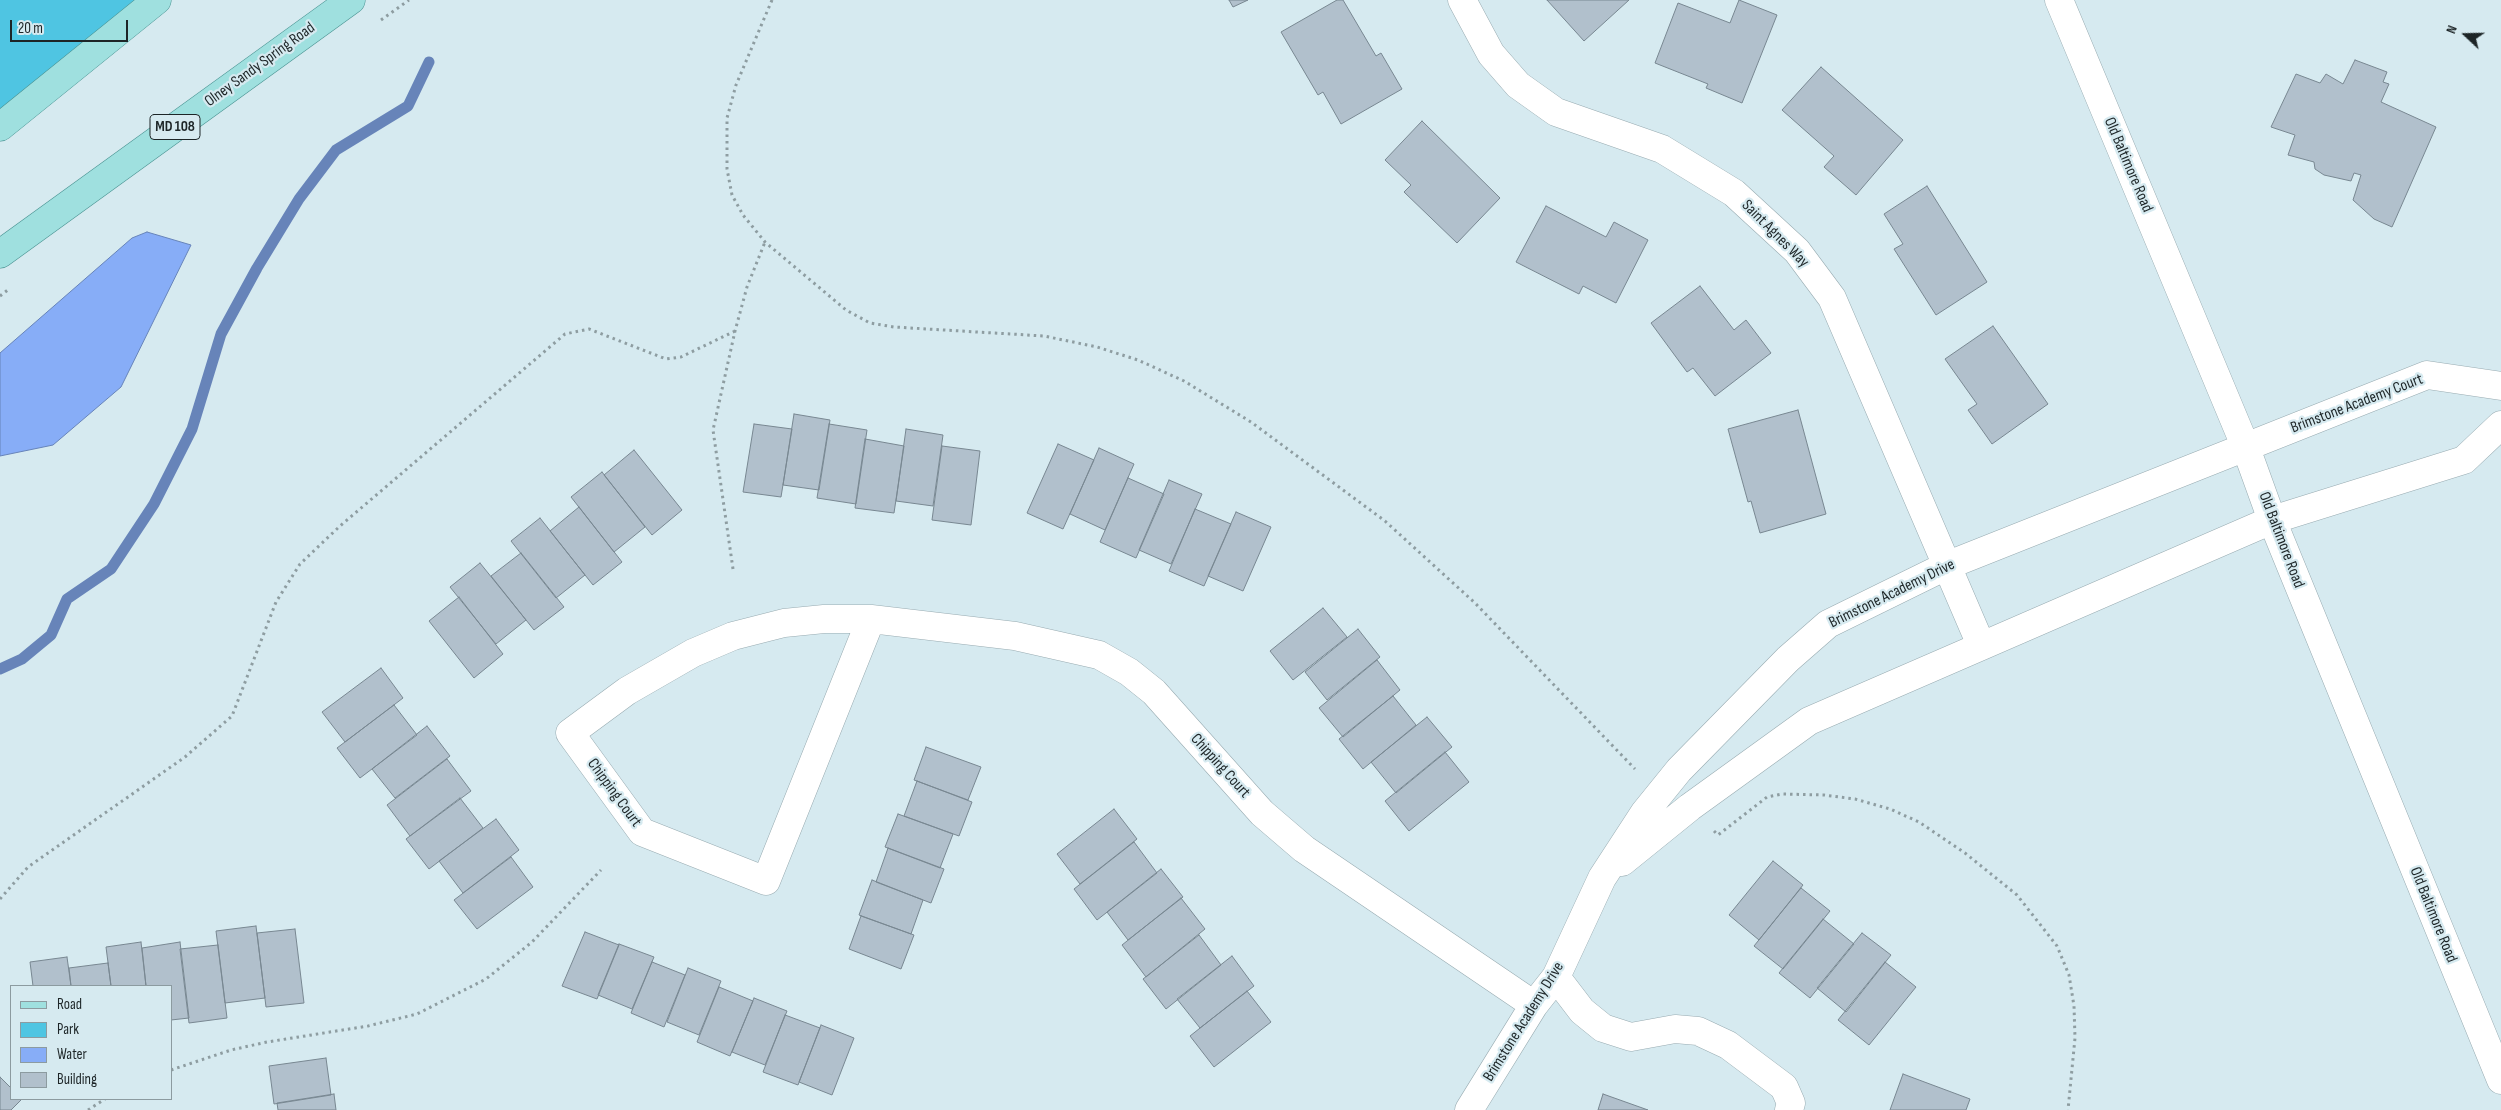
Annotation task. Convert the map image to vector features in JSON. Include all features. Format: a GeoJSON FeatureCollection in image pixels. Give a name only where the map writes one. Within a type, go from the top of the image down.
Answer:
{"type":"FeatureCollection","features":[{"type":"Feature","properties":{"kind":"main road"},"geometry":{"type":"LineString","coordinates":[[0,127],[157,0]]}},
{"type":"Feature","properties":{"kind":"main road","name":"Olney Sandy Spring Road"},"geometry":{"type":"LineString","coordinates":[[0,254],[351,0]]}},
{"type":"Feature","properties":{"kind":"street","name":"Saint Agnes Way"},"geometry":{"type":"LineString","coordinates":[[1462,0],[1490,54],[1518,85],[1556,112],[1662,149],[1734,193],[1797,251],[1832,298],[1981,645]]}},
{"type":"Feature","properties":{"kind":"street","name":"Old Baltimore Road"},"geometry":{"type":"LineString","coordinates":[[2059,0],[2246,448],[2272,520],[2501,1080]]}},
{"type":"Feature","properties":{"kind":"street","name":"Brimstone Academy Court"},"geometry":{"type":"LineString","coordinates":[[2246,448],[2427,376],[2501,386]]}},
{"type":"Feature","properties":{"kind":"street"},"geometry":{"type":"LineString","coordinates":[[2272,520],[2464,460],[2501,425]]}},
{"type":"Feature","properties":{"kind":"street","name":"Brimstone Academy Drive"},"geometry":{"type":"LineString","coordinates":[[1469,1110],[1534,1005],[1556,977],[1602,878],[1645,812],[1679,770],[1788,659],[1828,624],[1946,566],[2246,448]]}},
{"type":"Feature","properties":{"kind":"street","name":"Brimstone Academy Drive"},"geometry":{"type":"LineString","coordinates":[[1602,878],[1690,807],[1809,721],[2272,520]]}},
{"type":"Feature","properties":{"kind":"street","name":"Chipping Court"},"geometry":{"type":"LineString","coordinates":[[870,618],[766,882],[642,832],[570,733],[627,691],[693,653],[733,636],[784,624],[824,619],[870,618],[1015,636],[1062,645],[1099,655],[1129,672],[1154,692],[1262,813],[1304,849],[1534,1005]]}},
{"type":"Feature","properties":{"kind":"street"},"geometry":{"type":"LineString","coordinates":[[1556,977],[1582,1011],[1603,1028],[1631,1037],[1675,1029],[1698,1031],[1728,1045],[1784,1087],[1791,1103],[1789,1110]]}},
{"type":"Feature","properties":{"kind":"path"},"geometry":{"type":"LineString","coordinates":[[772,0],[736,86],[727,118],[727,169],[732,195],[743,215],[765,242],[846,310],[870,323],[894,327],[1044,336],[1097,347],[1138,360],[1184,381],[1251,422],[1385,521],[1475,603],[1630,765],[1664,789]]}},
{"type":"Feature","properties":{"kind":"path"},"geometry":{"type":"LineString","coordinates":[[733,569],[713,430],[747,287],[765,242]]}},
{"type":"Feature","properties":{"kind":"path"},"geometry":{"type":"LineString","coordinates":[[0,899],[28,867],[185,757],[232,716],[276,602],[300,564],[340,526],[565,334],[589,329],[666,359],[681,357],[735,331]]}},
{"type":"Feature","properties":{"kind":"path"},"geometry":{"type":"LineString","coordinates":[[1690,807],[1718,835],[1768,797],[1782,794],[1855,799],[1890,809],[1919,822],[1978,862],[2017,896],[2044,928],[2057,946],[2069,975],[2074,1006],[2075,1038],[2068,1110]]}},
{"type":"Feature","properties":{"kind":"path"},"geometry":{"type":"LineString","coordinates":[[172,1070],[258,1044],[368,1026],[417,1014],[486,979],[532,942],[601,870]]}},
{"type":"Feature","properties":{"kind":"path"},"geometry":{"type":"LineString","coordinates":[[88,1110],[103,1100]]}},
{"type":"Feature","properties":{"kind":"green space"},"geometry":{"type":"Polygon","coordinates":[[[0,0],[157,0],[0,127],[0,0]]]}},
{"type":"Feature","properties":{"kind":"water"},"geometry":{"type":"Polygon","coordinates":[[[147,232],[191,245],[121,387],[53,445],[0,456],[0,353],[132,238],[147,232]]]}},
{"type":"Feature","properties":{"kind":"building"},"geometry":{"type":"Polygon","coordinates":[[[1229,0],[1248,0],[1233,7],[1229,0]]]}},
{"type":"Feature","properties":{"kind":"building"},"geometry":{"type":"Polygon","coordinates":[[[1337,0],[1343,0],[1376,56],[1381,53],[1402,89],[1341,124],[1323,92],[1318,95],[1281,32],[1337,0]]]}},
{"type":"Feature","properties":{"kind":"building"},"geometry":{"type":"Polygon","coordinates":[[[1547,0],[1629,0],[1584,41],[1547,0]]]}},
{"type":"Feature","properties":{"kind":"building"},"geometry":{"type":"Polygon","coordinates":[[[1739,0],[1777,15],[1742,103],[1706,88],[1708,84],[1655,63],[1678,3],[1730,23],[1739,0]]]}},
{"type":"Feature","properties":{"kind":"building"},"geometry":{"type":"Polygon","coordinates":[[[2355,60],[2387,72],[2383,82],[2389,84],[2381,102],[2436,127],[2392,227],[2374,219],[2353,200],[2361,175],[2354,173],[2351,181],[2324,175],[2315,169],[2314,162],[2288,155],[2295,135],[2271,127],[2296,74],[2320,83],[2326,74],[2343,84],[2355,60]]]}},
{"type":"Feature","properties":{"kind":"building"},"geometry":{"type":"Polygon","coordinates":[[[1821,67],[1903,140],[1856,195],[1824,167],[1834,156],[1782,110],[1821,67]]]}},
{"type":"Feature","properties":{"kind":"building"},"geometry":{"type":"Polygon","coordinates":[[[1422,121],[1500,198],[1457,243],[1404,192],[1411,185],[1385,160],[1422,121]]]}},
{"type":"Feature","properties":{"kind":"building"},"geometry":{"type":"Polygon","coordinates":[[[1927,186],[1987,282],[1936,315],[1894,249],[1903,244],[1884,214],[1927,186]]]}},
{"type":"Feature","properties":{"kind":"building"},"geometry":{"type":"Polygon","coordinates":[[[1546,206],[1606,237],[1614,222],[1648,240],[1616,303],[1583,286],[1579,294],[1516,262],[1546,206]]]}},
{"type":"Feature","properties":{"kind":"building"},"geometry":{"type":"Polygon","coordinates":[[[1700,286],[1734,330],[1746,320],[1771,353],[1715,396],[1693,368],[1687,372],[1651,323],[1700,286]]]}},
{"type":"Feature","properties":{"kind":"building"},"geometry":{"type":"Polygon","coordinates":[[[1993,326],[2048,404],[1992,444],[1968,410],[1977,404],[1945,359],[1993,326]]]}},
{"type":"Feature","properties":{"kind":"building"},"geometry":{"type":"Polygon","coordinates":[[[1798,410],[1826,514],[1760,533],[1751,501],[1748,502],[1728,429],[1798,410]]]}},
{"type":"Feature","properties":{"kind":"building"},"geometry":{"type":"Polygon","coordinates":[[[794,414],[830,420],[819,490],[783,485],[794,414]]]}},
{"type":"Feature","properties":{"kind":"building"},"geometry":{"type":"Polygon","coordinates":[[[754,424],[792,429],[781,497],[743,492],[754,424]]]}},
{"type":"Feature","properties":{"kind":"building"},"geometry":{"type":"Polygon","coordinates":[[[829,424],[867,430],[856,504],[817,498],[829,424]]]}},
{"type":"Feature","properties":{"kind":"building"},"geometry":{"type":"Polygon","coordinates":[[[906,429],[943,435],[933,506],[896,501],[906,429]]]}},
{"type":"Feature","properties":{"kind":"building"},"geometry":{"type":"Polygon","coordinates":[[[865,439],[904,446],[894,513],[855,508],[865,439]]]}},
{"type":"Feature","properties":{"kind":"building"},"geometry":{"type":"Polygon","coordinates":[[[1058,444],[1094,460],[1063,529],[1027,513],[1058,444]]]}},
{"type":"Feature","properties":{"kind":"building"},"geometry":{"type":"Polygon","coordinates":[[[942,446],[980,451],[971,525],[932,520],[942,446]]]}},
{"type":"Feature","properties":{"kind":"building"},"geometry":{"type":"Polygon","coordinates":[[[1099,448],[1134,464],[1105,530],[1070,514],[1099,448]]]}},
{"type":"Feature","properties":{"kind":"building"},"geometry":{"type":"Polygon","coordinates":[[[634,450],[682,510],[652,535],[604,475],[634,450]]]}},
{"type":"Feature","properties":{"kind":"building"},"geometry":{"type":"Polygon","coordinates":[[[602,472],[645,527],[614,552],[571,497],[602,472]]]}},
{"type":"Feature","properties":{"kind":"building"},"geometry":{"type":"Polygon","coordinates":[[[1128,478],[1164,494],[1136,558],[1100,542],[1128,478]]]}},
{"type":"Feature","properties":{"kind":"building"},"geometry":{"type":"Polygon","coordinates":[[[1169,480],[1202,494],[1171,564],[1139,550],[1169,480]]]}},
{"type":"Feature","properties":{"kind":"building"},"geometry":{"type":"Polygon","coordinates":[[[579,507],[622,562],[593,585],[550,531],[579,507]]]}},
{"type":"Feature","properties":{"kind":"building"},"geometry":{"type":"Polygon","coordinates":[[[1195,509],[1231,524],[1204,586],[1169,571],[1195,509]]]}},
{"type":"Feature","properties":{"kind":"building"},"geometry":{"type":"Polygon","coordinates":[[[1236,512],[1271,527],[1243,591],[1208,576],[1236,512]]]}},
{"type":"Feature","properties":{"kind":"building"},"geometry":{"type":"Polygon","coordinates":[[[540,518],[585,575],[556,598],[511,541],[540,518]]]}},
{"type":"Feature","properties":{"kind":"building"},"geometry":{"type":"Polygon","coordinates":[[[521,553],[564,607],[534,630],[491,576],[521,553]]]}},
{"type":"Feature","properties":{"kind":"building"},"geometry":{"type":"Polygon","coordinates":[[[480,563],[526,620],[496,644],[450,587],[480,563]]]}},
{"type":"Feature","properties":{"kind":"building"},"geometry":{"type":"Polygon","coordinates":[[[459,597],[503,654],[474,678],[429,621],[459,597]]]}},
{"type":"Feature","properties":{"kind":"building"},"geometry":{"type":"Polygon","coordinates":[[[1323,608],[1347,637],[1293,680],[1270,651],[1323,608]]]}},
{"type":"Feature","properties":{"kind":"building"},"geometry":{"type":"Polygon","coordinates":[[[1358,629],[1380,657],[1327,700],[1305,672],[1358,629]]]}},
{"type":"Feature","properties":{"kind":"building"},"geometry":{"type":"Polygon","coordinates":[[[1377,660],[1400,690],[1343,737],[1319,708],[1377,660]]]}},
{"type":"Feature","properties":{"kind":"building"},"geometry":{"type":"Polygon","coordinates":[[[381,668],[403,698],[345,742],[322,712],[381,668]]]}},
{"type":"Feature","properties":{"kind":"building"},"geometry":{"type":"Polygon","coordinates":[[[1393,696],[1416,725],[1363,769],[1339,739],[1393,696]]]}},
{"type":"Feature","properties":{"kind":"building"},"geometry":{"type":"Polygon","coordinates":[[[394,705],[417,735],[360,778],[337,748],[394,705]]]}},
{"type":"Feature","properties":{"kind":"building"},"geometry":{"type":"Polygon","coordinates":[[[1427,717],[1452,747],[1396,793],[1371,762],[1427,717]]]}},
{"type":"Feature","properties":{"kind":"building"},"geometry":{"type":"Polygon","coordinates":[[[427,726],[450,756],[395,798],[372,769],[427,726]]]}},
{"type":"Feature","properties":{"kind":"building"},"geometry":{"type":"Polygon","coordinates":[[[926,747],[981,767],[968,800],[914,780],[926,747]]]}},
{"type":"Feature","properties":{"kind":"building"},"geometry":{"type":"Polygon","coordinates":[[[1445,752],[1469,782],[1409,831],[1385,801],[1445,752]]]}},
{"type":"Feature","properties":{"kind":"building"},"geometry":{"type":"Polygon","coordinates":[[[447,759],[471,791],[410,836],[387,805],[447,759]]]}},
{"type":"Feature","properties":{"kind":"building"},"geometry":{"type":"Polygon","coordinates":[[[917,781],[972,802],[959,836],[904,816],[917,781]]]}},
{"type":"Feature","properties":{"kind":"building"},"geometry":{"type":"Polygon","coordinates":[[[460,798],[483,828],[429,869],[406,839],[460,798]]]}},
{"type":"Feature","properties":{"kind":"building"},"geometry":{"type":"Polygon","coordinates":[[[1114,809],[1137,839],[1080,884],[1057,854],[1114,809]]]}},
{"type":"Feature","properties":{"kind":"building"},"geometry":{"type":"Polygon","coordinates":[[[898,814],[953,834],[940,868],[885,847],[898,814]]]}},
{"type":"Feature","properties":{"kind":"building"},"geometry":{"type":"Polygon","coordinates":[[[496,819],[519,850],[463,893],[439,861],[496,819]]]}},
{"type":"Feature","properties":{"kind":"building"},"geometry":{"type":"Polygon","coordinates":[[[1134,842],[1157,873],[1097,920],[1074,889],[1134,842]]]}},
{"type":"Feature","properties":{"kind":"building"},"geometry":{"type":"Polygon","coordinates":[[[888,848],[944,869],[931,903],[876,882],[888,848]]]}},
{"type":"Feature","properties":{"kind":"building"},"geometry":{"type":"Polygon","coordinates":[[[511,857],[533,887],[477,929],[454,900],[511,857]]]}},
{"type":"Feature","properties":{"kind":"building"},"geometry":{"type":"Polygon","coordinates":[[[1773,861],[1803,885],[1759,940],[1729,915],[1773,861]]]}},
{"type":"Feature","properties":{"kind":"building"},"geometry":{"type":"Polygon","coordinates":[[[1161,869],[1183,897],[1128,940],[1107,912],[1161,869]]]}},
{"type":"Feature","properties":{"kind":"building"},"geometry":{"type":"Polygon","coordinates":[[[872,880],[923,900],[911,934],[859,915],[872,880]]]}},
{"type":"Feature","properties":{"kind":"building"},"geometry":{"type":"Polygon","coordinates":[[[1801,888],[1830,911],[1783,969],[1754,946],[1801,888]]]}},
{"type":"Feature","properties":{"kind":"building"},"geometry":{"type":"Polygon","coordinates":[[[1181,898],[1205,929],[1146,977],[1122,945],[1181,898]]]}},
{"type":"Feature","properties":{"kind":"building"},"geometry":{"type":"Polygon","coordinates":[[[861,916],[914,935],[901,969],[849,949],[861,916]]]}},
{"type":"Feature","properties":{"kind":"building"},"geometry":{"type":"Polygon","coordinates":[[[1823,919],[1854,944],[1810,998],[1779,973],[1823,919]]]}},
{"type":"Feature","properties":{"kind":"building"},"geometry":{"type":"Polygon","coordinates":[[[256,926],[265,998],[225,1003],[216,931],[256,926]]]}},
{"type":"Feature","properties":{"kind":"building"},"geometry":{"type":"Polygon","coordinates":[[[295,929],[304,1003],[266,1007],[257,933],[295,929]]]}},
{"type":"Feature","properties":{"kind":"building"},"geometry":{"type":"Polygon","coordinates":[[[585,932],[619,945],[597,999],[562,986],[585,932]]]}},
{"type":"Feature","properties":{"kind":"building"},"geometry":{"type":"Polygon","coordinates":[[[1862,933],[1891,955],[1846,1012],[1817,988],[1862,933]]]}},
{"type":"Feature","properties":{"kind":"building"},"geometry":{"type":"Polygon","coordinates":[[[1199,935],[1221,965],[1166,1009],[1143,979],[1199,935]]]}},
{"type":"Feature","properties":{"kind":"building"},"geometry":{"type":"Polygon","coordinates":[[[141,942],[146,985],[111,985],[106,947],[141,942]]]}},
{"type":"Feature","properties":{"kind":"building"},"geometry":{"type":"Polygon","coordinates":[[[180,942],[189,1018],[172,1020],[172,985],[146,985],[142,948],[180,942]]]}},
{"type":"Feature","properties":{"kind":"building"},"geometry":{"type":"Polygon","coordinates":[[[619,944],[654,957],[632,1009],[598,995],[619,944]]]}},
{"type":"Feature","properties":{"kind":"building"},"geometry":{"type":"Polygon","coordinates":[[[218,945],[227,1018],[189,1023],[180,949],[218,945]]]}},
{"type":"Feature","properties":{"kind":"building"},"geometry":{"type":"Polygon","coordinates":[[[1232,956],[1254,986],[1200,1028],[1177,999],[1232,956]]]}},
{"type":"Feature","properties":{"kind":"building"},"geometry":{"type":"Polygon","coordinates":[[[67,957],[71,985],[33,985],[30,962],[67,957]]]}},
{"type":"Feature","properties":{"kind":"building"},"geometry":{"type":"Polygon","coordinates":[[[652,962],[685,975],[664,1027],[631,1013],[652,962]]]}},
{"type":"Feature","properties":{"kind":"building"},"geometry":{"type":"Polygon","coordinates":[[[1885,962],[1916,987],[1869,1045],[1838,1020],[1885,962]]]}},
{"type":"Feature","properties":{"kind":"building"},"geometry":{"type":"Polygon","coordinates":[[[108,963],[111,985],[71,985],[69,968],[108,963]]]}},
{"type":"Feature","properties":{"kind":"building"},"geometry":{"type":"Polygon","coordinates":[[[688,968],[721,981],[699,1035],[667,1022],[688,968]]]}},
{"type":"Feature","properties":{"kind":"building"},"geometry":{"type":"Polygon","coordinates":[[[719,987],[753,1001],[730,1056],[697,1042],[719,987]]]}},
{"type":"Feature","properties":{"kind":"building"},"geometry":{"type":"Polygon","coordinates":[[[1247,991],[1271,1022],[1214,1067],[1190,1036],[1247,991]]]}},
{"type":"Feature","properties":{"kind":"building"},"geometry":{"type":"Polygon","coordinates":[[[754,998],[787,1011],[765,1065],[732,1052],[754,998]]]}},
{"type":"Feature","properties":{"kind":"building"},"geometry":{"type":"Polygon","coordinates":[[[785,1015],[820,1028],[798,1085],[763,1072],[785,1015]]]}},
{"type":"Feature","properties":{"kind":"building"},"geometry":{"type":"Polygon","coordinates":[[[821,1025],[854,1038],[832,1095],[799,1082],[821,1025]]]}},
{"type":"Feature","properties":{"kind":"building"},"geometry":{"type":"Polygon","coordinates":[[[326,1058],[331,1095],[274,1104],[269,1066],[326,1058]]]}},
{"type":"Feature","properties":{"kind":"building"},"geometry":{"type":"Polygon","coordinates":[[[1903,1074],[1970,1099],[1966,1110],[1890,1110],[1903,1074]]]}},
{"type":"Feature","properties":{"kind":"building"},"geometry":{"type":"Polygon","coordinates":[[[0,1077],[10,1087],[10,1100],[21,1100],[11,1110],[0,1110],[0,1077]]]}},
{"type":"Feature","properties":{"kind":"building"},"geometry":{"type":"Polygon","coordinates":[[[334,1094],[336,1110],[278,1110],[277,1103],[334,1094]]]}},
{"type":"Feature","properties":{"kind":"building"},"geometry":{"type":"Polygon","coordinates":[[[1603,1094],[1648,1110],[1598,1110],[1603,1094]]]}},
{"type":"Feature","properties":{"kind":"waterway"},"geometry":{"type":"LineString","coordinates":[[0,669],[22,659],[51,635],[67,599],[111,569],[154,504],[192,429],[221,334],[257,268],[299,199],[336,150],[408,106],[429,62]]}}]}
